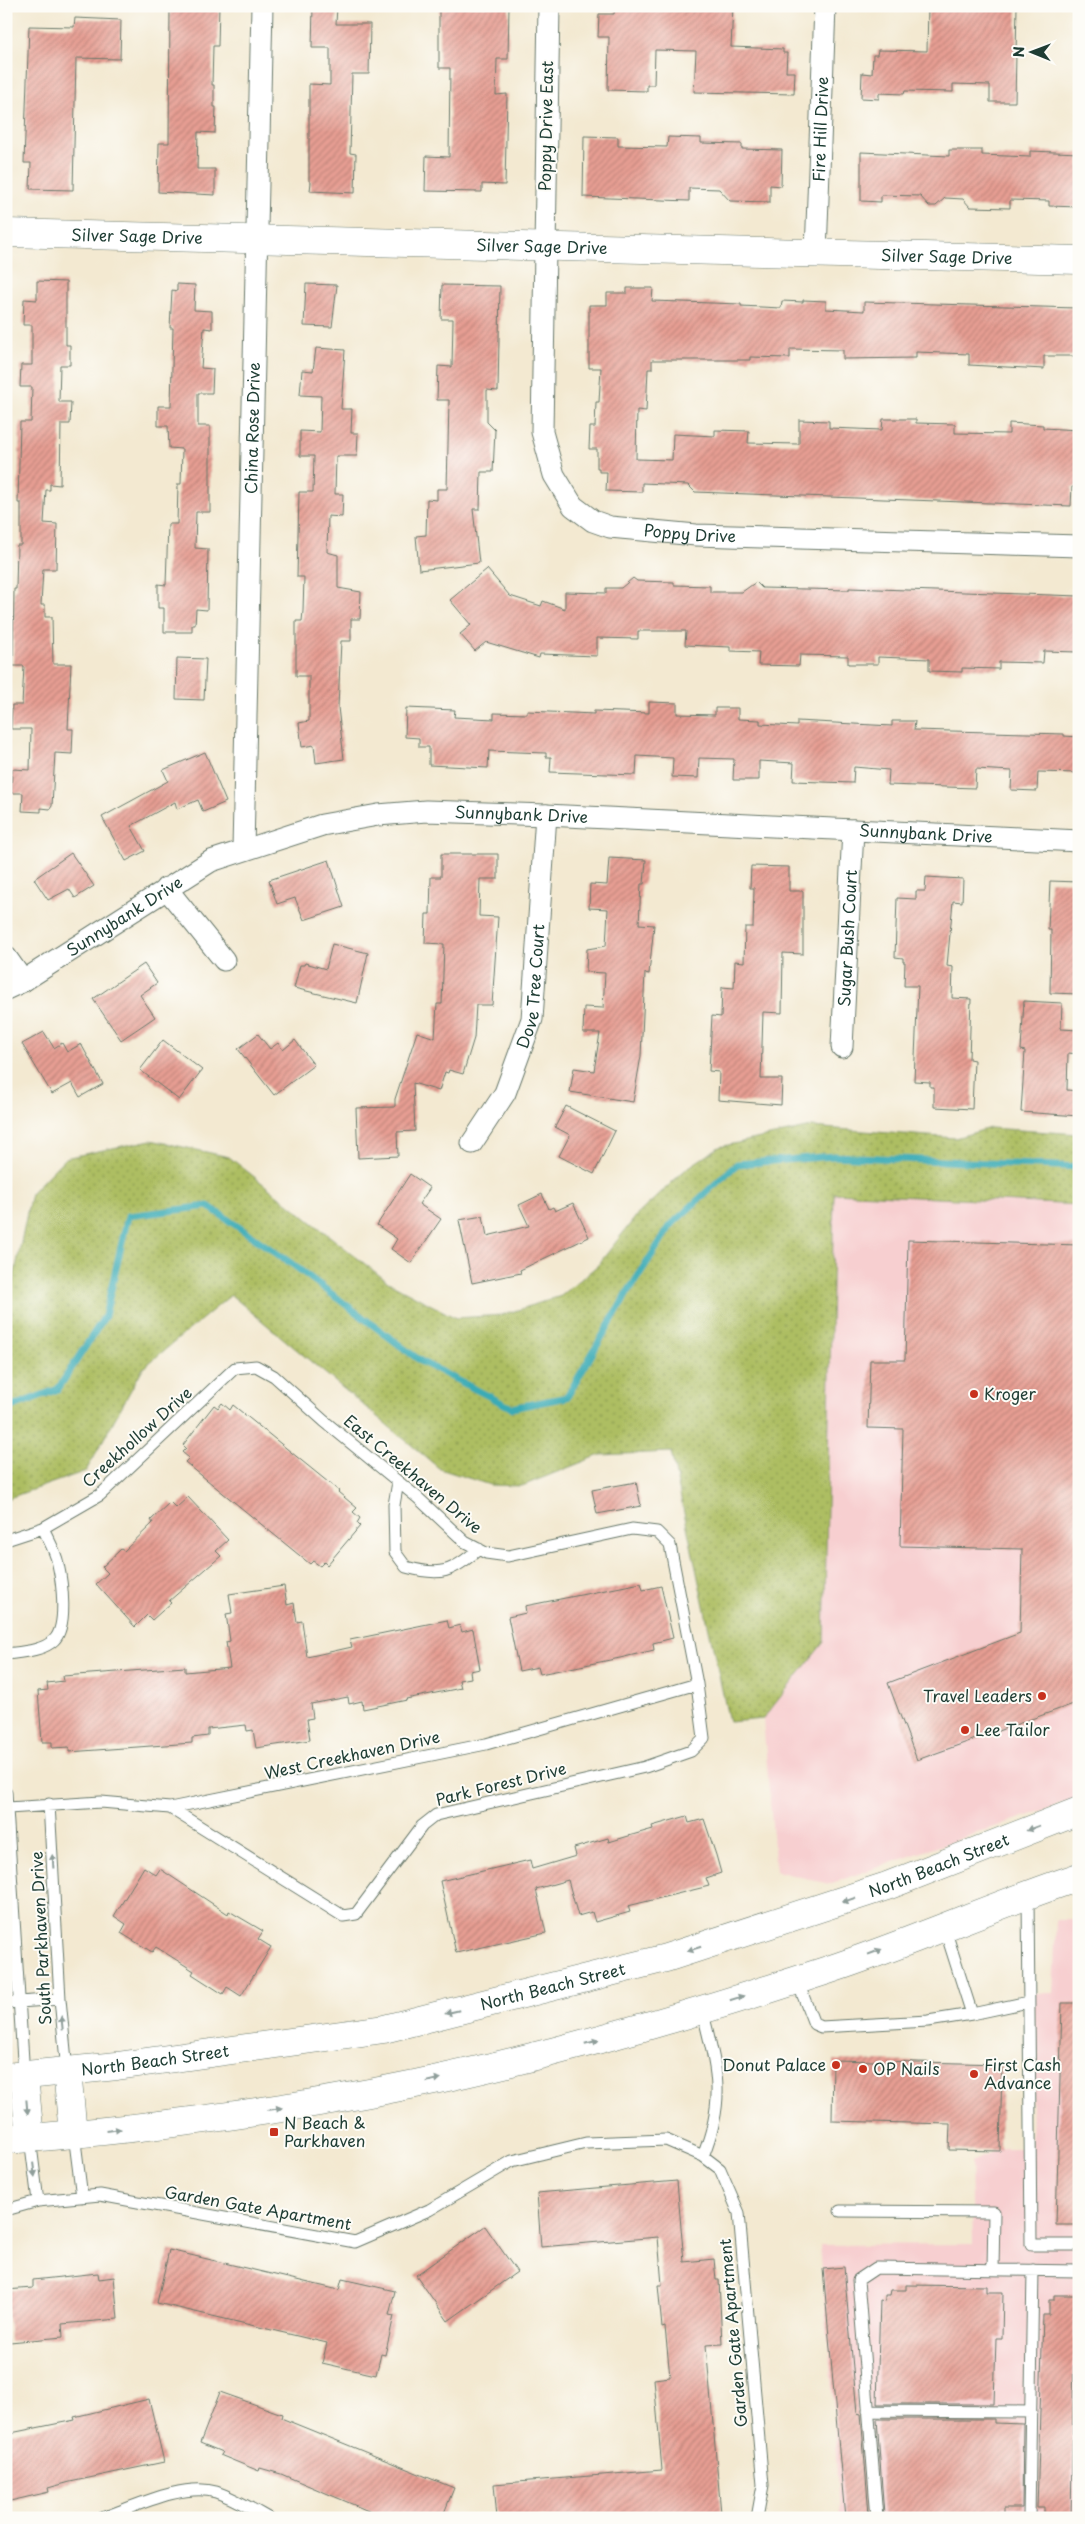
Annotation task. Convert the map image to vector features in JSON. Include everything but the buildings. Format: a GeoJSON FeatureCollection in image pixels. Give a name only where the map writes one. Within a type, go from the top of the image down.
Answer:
{"type":"FeatureCollection","features":[{"type":"Feature","properties":{"kind":"main road","name":"Silver Sage Drive"},"geometry":{"type":"LineString","coordinates":[[6,233],[1079,260]]}},
{"type":"Feature","properties":{"kind":"main road","name":"North Beach Street"},"geometry":{"type":"LineString","coordinates":[[15,2077],[384,2029],[666,1958],[887,1886],[1079,1811]]}},
{"type":"Feature","properties":{"kind":"main road"},"geometry":{"type":"LineString","coordinates":[[15,2077],[18,2139],[292,2106],[413,2084],[603,2039],[797,1980],[1028,1894],[1079,1877]]}},
{"type":"Feature","properties":{"kind":"main road"},"geometry":{"type":"LineString","coordinates":[[67,2071],[74,2133]]}},
{"type":"Feature","properties":{"kind":"street","name":"China Rose Drive"},"geometry":{"type":"LineString","coordinates":[[243,849],[262,6]]}},
{"type":"Feature","properties":{"kind":"street","name":"Poppy Drive East"},"geometry":{"type":"LineString","coordinates":[[544,246],[549,6]]}},
{"type":"Feature","properties":{"kind":"street","name":"Fire Hill Drive"},"geometry":{"type":"LineString","coordinates":[[816,254],[825,6]]}},
{"type":"Feature","properties":{"kind":"street","name":"Poppy Drive"},"geometry":{"type":"LineString","coordinates":[[544,246],[542,432],[554,475],[573,506],[593,521],[610,527],[696,535],[1079,546]]}},
{"type":"Feature","properties":{"kind":"street","name":"Sunnybank Drive"},"geometry":{"type":"LineString","coordinates":[[14,985],[211,861],[322,824],[378,815],[426,811],[546,815],[1079,842]]}},
{"type":"Feature","properties":{"kind":"street","name":"Dove Tree Court"},"geometry":{"type":"LineString","coordinates":[[472,1143],[505,1093],[532,1019],[546,815]]}},
{"type":"Feature","properties":{"kind":"street","name":"Sugar Bush Court"},"geometry":{"type":"LineString","coordinates":[[842,1047],[853,830]]}},
{"type":"Feature","properties":{"kind":"street"},"geometry":{"type":"LineString","coordinates":[[166,888],[224,960]]}},
{"type":"Feature","properties":{"kind":"street"},"geometry":{"type":"LineString","coordinates":[[6,957],[14,985]]}},
{"type":"Feature","properties":{"kind":"lane","name":"East Creekhaven Drive"},"geometry":{"type":"LineString","coordinates":[[256,1366],[274,1376],[465,1542],[479,1549],[508,1556],[632,1529],[657,1532],[670,1546],[697,1684]]}},
{"type":"Feature","properties":{"kind":"lane","name":"Creekhollow Drive"},"geometry":{"type":"LineString","coordinates":[[6,1540],[43,1528],[100,1495],[235,1368],[256,1366]]}},
{"type":"Feature","properties":{"kind":"lane"},"geometry":{"type":"LineString","coordinates":[[398,1482],[394,1505],[395,1552],[406,1567],[424,1572],[444,1572],[457,1568],[479,1549]]}},
{"type":"Feature","properties":{"kind":"lane"},"geometry":{"type":"LineString","coordinates":[[6,1654],[41,1648],[55,1639],[61,1622],[63,1600],[58,1562],[43,1528]]}},
{"type":"Feature","properties":{"kind":"lane","name":"West Creekhaven Drive"},"geometry":{"type":"LineString","coordinates":[[8,1808],[101,1802],[170,1808],[486,1744],[697,1684]]}},
{"type":"Feature","properties":{"kind":"lane","name":"Park Forest Drive"},"geometry":{"type":"LineString","coordinates":[[170,1808],[343,1916],[356,1914],[422,1826],[436,1815],[645,1767],[691,1751],[704,1738],[697,1684]]}},
{"type":"Feature","properties":{"kind":"lane","name":"South Parkhaven Drive"},"geometry":{"type":"LineString","coordinates":[[6,1794],[18,2002],[15,2077]]}},
{"type":"Feature","properties":{"kind":"lane","name":"South Parkhaven Drive"},"geometry":{"type":"LineString","coordinates":[[49,1804],[60,2000],[67,2071]]}},
{"type":"Feature","properties":{"kind":"lane"},"geometry":{"type":"LineString","coordinates":[[1028,1894],[1030,2244],[1079,2245]]}},
{"type":"Feature","properties":{"kind":"lane"},"geometry":{"type":"LineString","coordinates":[[944,1926],[972,2014]]}},
{"type":"Feature","properties":{"kind":"lane"},"geometry":{"type":"LineString","coordinates":[[797,1980],[814,2024],[821,2027],[928,2021],[1028,2002]]}},
{"type":"Feature","properties":{"kind":"lane"},"geometry":{"type":"LineString","coordinates":[[6,2003],[60,2000]]}},
{"type":"Feature","properties":{"kind":"lane"},"geometry":{"type":"LineString","coordinates":[[702,2009],[716,2066],[718,2098],[714,2129],[703,2156]]}},
{"type":"Feature","properties":{"kind":"lane"},"geometry":{"type":"LineString","coordinates":[[74,2133],[82,2197]]}},
{"type":"Feature","properties":{"kind":"lane"},"geometry":{"type":"LineString","coordinates":[[18,2139],[38,2201]]}},
{"type":"Feature","properties":{"kind":"lane","name":"Garden Gate Apartment"},"geometry":{"type":"LineString","coordinates":[[6,2210],[38,2201],[100,2195],[355,2242],[429,2210],[512,2161],[586,2143],[666,2140],[703,2156],[720,2169],[739,2213],[763,2485],[758,2518]]}},
{"type":"Feature","properties":{"kind":"lane"},"geometry":{"type":"LineString","coordinates":[[840,2211],[994,2212],[993,2270]]}},
{"type":"Feature","properties":{"kind":"lane"},"geometry":{"type":"LineString","coordinates":[[877,2518],[858,2280],[876,2268],[1079,2271]]}},
{"type":"Feature","properties":{"kind":"lane"},"geometry":{"type":"LineString","coordinates":[[1029,2518],[1033,2270]]}},
{"type":"Feature","properties":{"kind":"lane"},"geometry":{"type":"LineString","coordinates":[[868,2411],[1031,2412]]}},
{"type":"Feature","properties":{"kind":"lane"},"geometry":{"type":"LineString","coordinates":[[102,2518],[180,2492],[199,2489],[217,2492],[268,2518]]}},
{"type":"Feature","properties":{"kind":"shaded area"},"geometry":{"type":"Polygon","coordinates":[[[834,1193],[1079,1205],[1079,1798],[829,1884],[776,1871],[763,1719],[824,1642],[828,1324],[834,1193]]]}},
{"type":"Feature","properties":{"kind":"shaded area"},"geometry":{"type":"Polygon","coordinates":[[[1056,1920],[1079,1920],[1079,2518],[839,2518],[834,2414],[820,2245],[973,2244],[971,2162],[1002,2148],[1031,2148],[1034,1993],[1053,1993],[1056,1920]]]}},
{"type":"Feature","properties":{"kind":"green space"},"geometry":{"type":"Polygon","coordinates":[[[811,1127],[955,1138],[990,1128],[1079,1134],[1079,1205],[834,1193],[824,1642],[763,1719],[729,1722],[671,1452],[600,1455],[522,1486],[490,1485],[440,1469],[231,1295],[143,1368],[86,1471],[6,1499],[6,1317],[31,1193],[65,1158],[151,1140],[229,1157],[388,1282],[456,1318],[502,1315],[561,1296],[598,1265],[637,1215],[686,1169],[719,1147],[811,1127]]]}},
{"type":"Feature","properties":{"kind":"waterway"},"geometry":{"type":"LineString","coordinates":[[6,1409],[58,1389],[105,1316],[128,1216],[208,1206],[292,1264],[422,1362],[512,1408],[567,1397],[628,1292],[671,1225],[737,1164],[834,1156],[1079,1167]]}},
{"type":"Feature","properties":{"kind":"place","name":"Kroger"},"geometry":{"type":"Point","coordinates":[974,1394]}},
{"type":"Feature","properties":{"kind":"place","name":"Travel Leaders"},"geometry":{"type":"Point","coordinates":[1042,1696]}},
{"type":"Feature","properties":{"kind":"place","name":"Lee Tailor"},"geometry":{"type":"Point","coordinates":[965,1730]}},
{"type":"Feature","properties":{"kind":"place","name":"Donut Palace"},"geometry":{"type":"Point","coordinates":[836,2065]}},
{"type":"Feature","properties":{"kind":"place","name":"OP Nails"},"geometry":{"type":"Point","coordinates":[863,2069]}},
{"type":"Feature","properties":{"kind":"place","name":"First Cash Advance"},"geometry":{"type":"Point","coordinates":[974,2074]}},
{"type":"Feature","properties":{"kind":"place","name":"N Beach & Parkhaven"},"geometry":{"type":"Point","coordinates":[274,2132]}}]}
